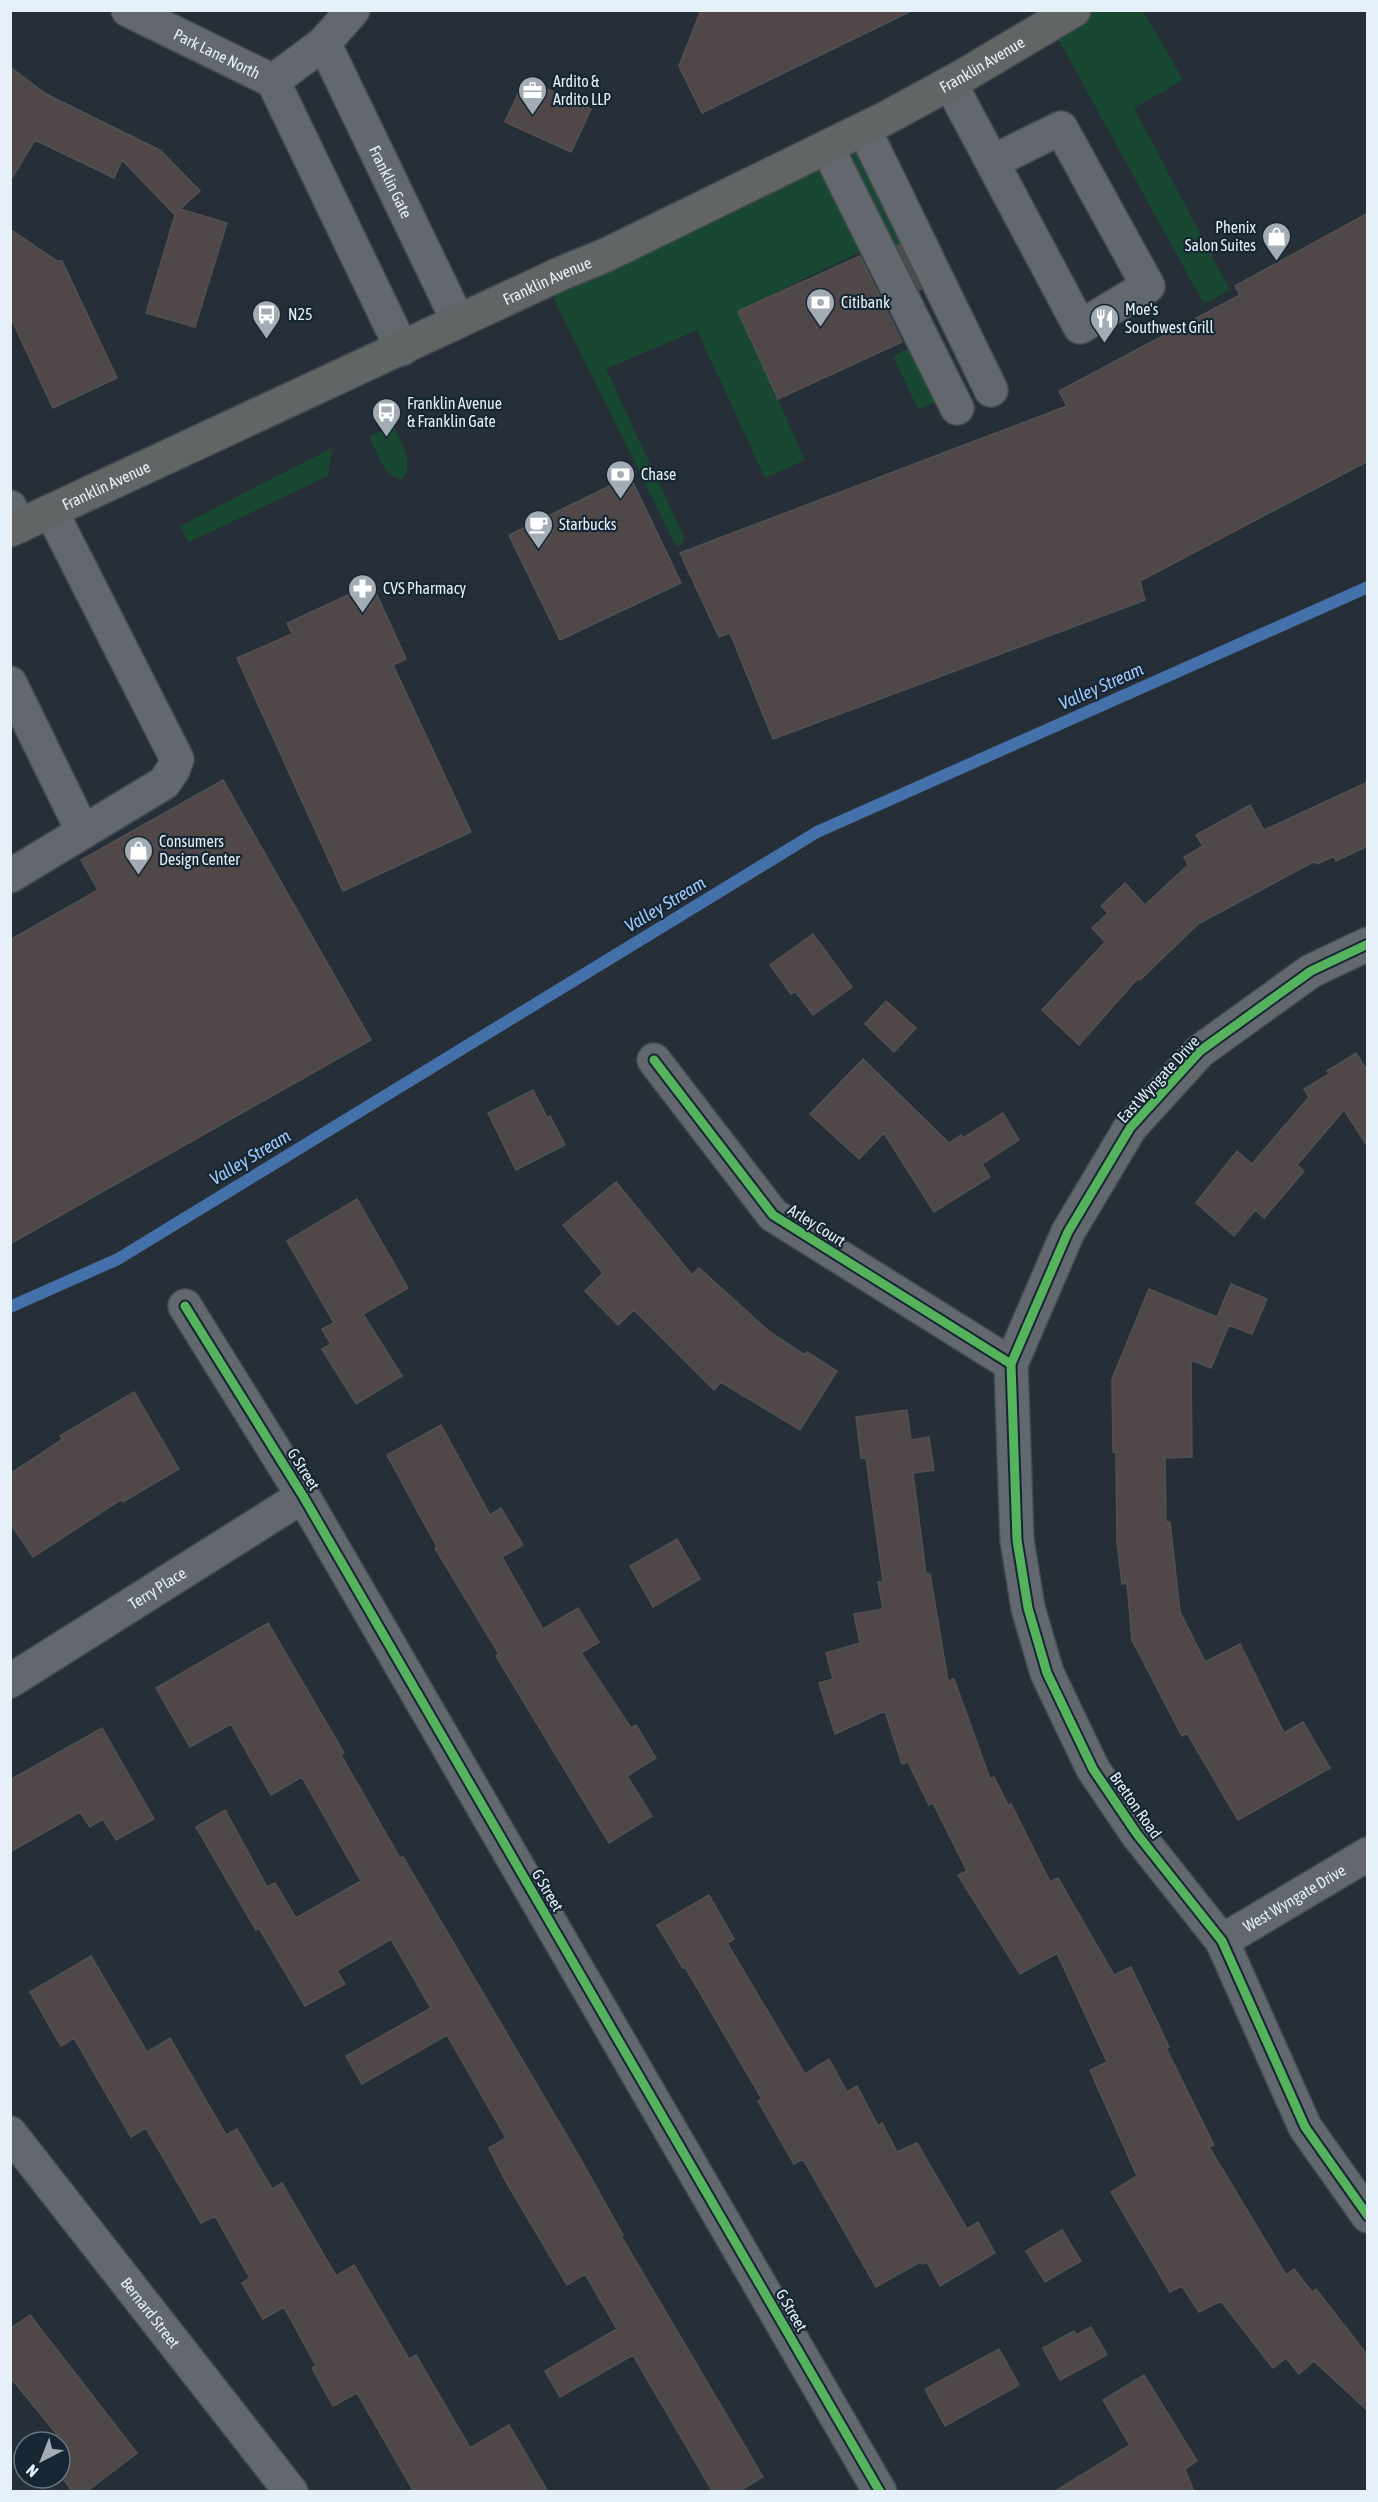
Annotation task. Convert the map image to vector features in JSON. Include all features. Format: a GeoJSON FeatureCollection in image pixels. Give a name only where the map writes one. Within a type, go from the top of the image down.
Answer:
{"type":"FeatureCollection","features":[{"type":"Feature","properties":{"kind":"main road","name":"Franklin Avenue"},"geometry":{"type":"LineString","coordinates":[[13,521],[51,511],[562,273],[606,255],[864,129],[950,83],[1074,10]]}},
{"type":"Feature","properties":{"kind":"street","name":"Park Lane North"},"geometry":{"type":"LineString","coordinates":[[128,10],[273,81]]}},
{"type":"Feature","properties":{"kind":"street"},"geometry":{"type":"LineString","coordinates":[[353,10],[324,43],[273,81],[402,349]]}},
{"type":"Feature","properties":{"kind":"street","name":"Franklin Gate"},"geometry":{"type":"LineString","coordinates":[[324,43],[458,321]]}},
{"type":"Feature","properties":{"kind":"street"},"geometry":{"type":"LineString","coordinates":[[950,83],[992,162],[1080,327],[1148,286],[1061,128],[992,162]]}},
{"type":"Feature","properties":{"kind":"street"},"geometry":{"type":"LineString","coordinates":[[864,129],[991,390]]}},
{"type":"Feature","properties":{"kind":"street"},"geometry":{"type":"LineString","coordinates":[[827,147],[957,408]]}},
{"type":"Feature","properties":{"kind":"street"},"geometry":{"type":"LineString","coordinates":[[10,876],[164,783],[177,759],[51,511]]}},
{"type":"Feature","properties":{"kind":"street"},"geometry":{"type":"LineString","coordinates":[[10,683],[83,832]]}},
{"type":"Feature","properties":{"kind":"street","name":"East Wyngate Drive"},"geometry":{"type":"LineString","coordinates":[[1011,1364],[1068,1232],[1130,1128],[1200,1051],[1311,971],[1368,944]]}},
{"type":"Feature","properties":{"kind":"street","name":"Arley Court"},"geometry":{"type":"LineString","coordinates":[[654,1060],[773,1215],[1011,1364]]}},
{"type":"Feature","properties":{"kind":"street","name":"G Street"},"geometry":{"type":"LineString","coordinates":[[185,1306],[303,1496],[880,2492]]}},
{"type":"Feature","properties":{"kind":"street","name":"Bretton Road"},"geometry":{"type":"LineString","coordinates":[[1011,1364],[1017,1540],[1028,1608],[1047,1673],[1093,1769],[1137,1834],[1222,1941],[1305,2127],[1368,2216]]}},
{"type":"Feature","properties":{"kind":"street","name":"Terry Place"},"geometry":{"type":"LineString","coordinates":[[10,1681],[303,1496]]}},
{"type":"Feature","properties":{"kind":"street","name":"West Wyngate Drive"},"geometry":{"type":"LineString","coordinates":[[1222,1941],[1368,1854]]}},
{"type":"Feature","properties":{"kind":"street","name":"Bernard Street"},"geometry":{"type":"LineString","coordinates":[[10,2133],[291,2492]]}},
{"type":"Feature","properties":{"kind":"green space"},"geometry":{"type":"Polygon","coordinates":[[[1074,11],[1143,11],[1183,80],[1134,108],[1230,290],[1204,304],[1050,24],[1074,11]]]}},
{"type":"Feature","properties":{"kind":"green space"},"geometry":{"type":"Polygon","coordinates":[[[864,129],[916,237],[892,248],[840,141],[864,129]]]}},
{"type":"Feature","properties":{"kind":"green space"},"geometry":{"type":"Polygon","coordinates":[[[827,147],[876,244],[738,311],[805,460],[765,478],[697,330],[606,369],[684,537],[681,545],[676,546],[545,281],[827,147]]]}},
{"type":"Feature","properties":{"kind":"green space"},"geometry":{"type":"Polygon","coordinates":[[[916,345],[936,402],[918,409],[893,356],[916,345]]]}},
{"type":"Feature","properties":{"kind":"green space"},"geometry":{"type":"Polygon","coordinates":[[[393,425],[403,445],[407,460],[406,473],[402,479],[396,478],[386,469],[369,437],[393,425]]]}},
{"type":"Feature","properties":{"kind":"green space"},"geometry":{"type":"Polygon","coordinates":[[[332,448],[328,476],[189,542],[180,526],[332,448]]]}},
{"type":"Feature","properties":{"kind":"building"},"geometry":{"type":"Polygon","coordinates":[[[701,10],[913,10],[702,113],[679,66],[701,10]]]}},
{"type":"Feature","properties":{"kind":"building"},"geometry":{"type":"Polygon","coordinates":[[[10,67],[46,94],[160,150],[200,191],[180,209],[227,223],[195,327],[146,313],[175,215],[122,160],[114,178],[35,140],[10,181],[10,67]]]}},
{"type":"Feature","properties":{"kind":"building"},"geometry":{"type":"Polygon","coordinates":[[[525,79],[591,109],[571,152],[505,122],[525,79]]]}},
{"type":"Feature","properties":{"kind":"building"},"geometry":{"type":"Polygon","coordinates":[[[1368,213],[1368,461],[1140,581],[1145,600],[773,739],[730,633],[719,637],[680,553],[1067,406],[1059,391],[1240,295],[1235,286],[1368,213]]]}},
{"type":"Feature","properties":{"kind":"building"},"geometry":{"type":"Polygon","coordinates":[[[10,229],[57,261],[62,261],[117,378],[53,408],[10,316],[10,229]]]}},
{"type":"Feature","properties":{"kind":"building"},"geometry":{"type":"Polygon","coordinates":[[[900,245],[921,289],[919,290],[897,246],[900,245]]]}},
{"type":"Feature","properties":{"kind":"building","name":"Citibank"},"geometry":{"type":"Polygon","coordinates":[[[860,256],[902,342],[778,399],[738,311],[860,256]]]}},
{"type":"Feature","properties":{"kind":"building"},"geometry":{"type":"Polygon","coordinates":[[[630,476],[681,583],[560,640],[509,535],[630,476]]]}},
{"type":"Feature","properties":{"kind":"building"},"geometry":{"type":"Polygon","coordinates":[[[372,584],[406,659],[393,665],[471,832],[343,891],[237,658],[292,634],[287,623],[372,584]]]}},
{"type":"Feature","properties":{"kind":"building"},"geometry":{"type":"Polygon","coordinates":[[[223,780],[371,1040],[10,1244],[10,940],[98,890],[81,860],[223,780]]]}},
{"type":"Feature","properties":{"kind":"building"},"geometry":{"type":"Polygon","coordinates":[[[1368,782],[1368,846],[1336,861],[1334,856],[1317,864],[1315,861],[1198,924],[1140,980],[1138,978],[1079,1045],[1042,1010],[1105,942],[1092,928],[1108,913],[1101,906],[1125,883],[1145,905],[1188,865],[1184,857],[1203,846],[1196,835],[1250,805],[1264,830],[1368,782]]]}},
{"type":"Feature","properties":{"kind":"building"},"geometry":{"type":"Polygon","coordinates":[[[813,934],[852,987],[813,1015],[795,991],[791,994],[770,965],[813,934]]]}},
{"type":"Feature","properties":{"kind":"building"},"geometry":{"type":"Polygon","coordinates":[[[886,1001],[916,1028],[894,1052],[865,1024],[886,1001]]]}},
{"type":"Feature","properties":{"kind":"building"},"geometry":{"type":"Polygon","coordinates":[[[1356,1053],[1368,1072],[1368,1147],[1344,1110],[1297,1165],[1304,1171],[1264,1218],[1255,1210],[1234,1236],[1196,1203],[1237,1151],[1252,1164],[1309,1097],[1304,1089],[1329,1074],[1327,1071],[1356,1053]]]}},
{"type":"Feature","properties":{"kind":"building"},"geometry":{"type":"Polygon","coordinates":[[[863,1059],[949,1143],[961,1135],[963,1138],[1003,1113],[1019,1140],[982,1164],[990,1177],[934,1212],[884,1133],[859,1159],[810,1114],[863,1059]]]}},
{"type":"Feature","properties":{"kind":"building"},"geometry":{"type":"Polygon","coordinates":[[[533,1090],[565,1145],[516,1170],[488,1113],[533,1090]]]}},
{"type":"Feature","properties":{"kind":"building"},"geometry":{"type":"Polygon","coordinates":[[[616,1182],[692,1275],[699,1268],[771,1333],[805,1355],[807,1352],[837,1371],[800,1430],[721,1382],[714,1390],[634,1310],[618,1325],[585,1291],[603,1273],[563,1225],[616,1182]]]}},
{"type":"Feature","properties":{"kind":"building"},"geometry":{"type":"Polygon","coordinates":[[[357,1199],[408,1288],[363,1314],[402,1376],[356,1404],[322,1349],[331,1344],[322,1329],[334,1323],[287,1241],[357,1199]]]}},
{"type":"Feature","properties":{"kind":"building"},"geometry":{"type":"Polygon","coordinates":[[[1231,1284],[1267,1299],[1252,1334],[1229,1325],[1211,1368],[1191,1360],[1192,1457],[1165,1458],[1166,1522],[1170,1522],[1180,1612],[1205,1662],[1240,1644],[1284,1733],[1303,1722],[1330,1768],[1238,1820],[1187,1733],[1182,1736],[1132,1640],[1127,1583],[1122,1584],[1117,1542],[1112,1379],[1149,1289],[1217,1317],[1231,1284]]]}},
{"type":"Feature","properties":{"kind":"building"},"geometry":{"type":"Polygon","coordinates":[[[134,1392],[179,1469],[123,1502],[122,1499],[33,1557],[10,1523],[10,1474],[63,1439],[60,1436],[134,1392]]]}},
{"type":"Feature","properties":{"kind":"building"},"geometry":{"type":"Polygon","coordinates":[[[907,1410],[911,1440],[929,1437],[934,1470],[913,1473],[926,1574],[930,1574],[948,1681],[954,1679],[990,1779],[994,1777],[1008,1805],[1011,1804],[1050,1882],[1058,1878],[1114,1975],[1131,1967],[1169,2047],[1166,2048],[1214,2145],[1209,2147],[1286,2275],[1294,2269],[1312,2292],[1316,2289],[1368,2356],[1368,2411],[1314,2361],[1299,2374],[1286,2358],[1273,2368],[1221,2301],[1199,2312],[1182,2286],[1170,2292],[1111,2192],[1137,2176],[1090,2070],[1107,2062],[1057,1953],[1020,1974],[958,1875],[967,1871],[933,1803],[929,1805],[908,1762],[902,1764],[885,1711],[835,1734],[819,1683],[833,1679],[826,1653],[860,1643],[854,1614],[883,1609],[878,1582],[883,1582],[866,1458],[861,1458],[856,1417],[907,1410]]]}},
{"type":"Feature","properties":{"kind":"building"},"geometry":{"type":"Polygon","coordinates":[[[441,1425],[490,1515],[501,1508],[523,1545],[502,1557],[543,1629],[578,1608],[599,1642],[581,1653],[631,1728],[636,1725],[656,1758],[627,1776],[652,1816],[609,1843],[496,1656],[499,1654],[435,1548],[437,1547],[387,1455],[441,1425]]]}},
{"type":"Feature","properties":{"kind":"building"},"geometry":{"type":"Polygon","coordinates":[[[677,1539],[700,1579],[653,1607],[630,1566],[677,1539]]]}},
{"type":"Feature","properties":{"kind":"building"},"geometry":{"type":"Polygon","coordinates":[[[268,1623],[344,1753],[341,1755],[400,1858],[403,1857],[577,2153],[623,2235],[621,2236],[763,2477],[738,2492],[713,2492],[633,2355],[560,2397],[545,2371],[617,2329],[585,2274],[567,2285],[505,2180],[489,2148],[506,2138],[447,2035],[362,2084],[346,2056],[431,2008],[391,1939],[337,1971],[345,1984],[305,2006],[259,1928],[256,1930],[196,1827],[225,1810],[267,1887],[275,1883],[296,1918],[361,1881],[302,1777],[271,1795],[231,1724],[190,1747],[156,1688],[268,1623]]]}},
{"type":"Feature","properties":{"kind":"building"},"geometry":{"type":"Polygon","coordinates":[[[102,1728],[154,1819],[116,1840],[103,1819],[90,1827],[80,1812],[10,1852],[10,1780],[102,1728]]]}},
{"type":"Feature","properties":{"kind":"building"},"geometry":{"type":"Polygon","coordinates":[[[709,1895],[734,1939],[727,1943],[805,2074],[829,2059],[847,2092],[857,2086],[878,2126],[882,2123],[897,2152],[917,2143],[967,2229],[978,2222],[995,2253],[940,2286],[927,2262],[922,2264],[920,2262],[876,2287],[803,2159],[794,2164],[758,2101],[762,2099],[685,1967],[683,1968],[657,1925],[709,1895]]]}},
{"type":"Feature","properties":{"kind":"building"},"geometry":{"type":"Polygon","coordinates":[[[91,1956],[147,2052],[170,2038],[226,2135],[237,2129],[272,2189],[282,2183],[336,2276],[354,2265],[409,2359],[416,2355],[470,2448],[509,2425],[548,2492],[414,2492],[357,2393],[333,2406],[312,2368],[316,2366],[284,2307],[263,2319],[242,2283],[250,2278],[215,2216],[201,2223],[146,2128],[131,2137],[74,2038],[61,2046],[30,1992],[91,1956]]]}},
{"type":"Feature","properties":{"kind":"building"},"geometry":{"type":"Polygon","coordinates":[[[1062,2230],[1081,2261],[1045,2282],[1026,2251],[1062,2230]]]}},
{"type":"Feature","properties":{"kind":"building"},"geometry":{"type":"Polygon","coordinates":[[[30,2315],[137,2453],[86,2492],[71,2490],[72,2430],[53,2430],[10,2377],[10,2329],[30,2315]]]}},
{"type":"Feature","properties":{"kind":"building"},"geometry":{"type":"Polygon","coordinates":[[[1091,2327],[1107,2355],[1060,2380],[1043,2348],[1074,2331],[1076,2335],[1091,2327]]]}},
{"type":"Feature","properties":{"kind":"building"},"geometry":{"type":"Polygon","coordinates":[[[999,2349],[1019,2385],[945,2426],[925,2389],[999,2349]]]}},
{"type":"Feature","properties":{"kind":"building"},"geometry":{"type":"Polygon","coordinates":[[[1144,2375],[1197,2461],[1185,2469],[1194,2492],[1054,2492],[1130,2445],[1103,2400],[1144,2375]]]}},
{"type":"Feature","properties":{"kind":"waterway","name":"Valley Stream"},"geometry":{"type":"LineString","coordinates":[[10,1307],[118,1259],[817,832],[1368,587]]}},
{"type":"Feature","properties":{"kind":"cycle path"},"geometry":{"type":"LineString","coordinates":[[1368,944],[1311,971],[1200,1051],[1130,1128],[1068,1232],[1011,1364],[1017,1540],[1028,1608],[1047,1673],[1093,1769],[1137,1834],[1222,1941],[1305,2127],[1368,2216]]}},
{"type":"Feature","properties":{"kind":"cycle path"},"geometry":{"type":"LineString","coordinates":[[654,1060],[773,1215],[1011,1364]]}},
{"type":"Feature","properties":{"kind":"cycle path"},"geometry":{"type":"LineString","coordinates":[[185,1306],[303,1496],[880,2492]]}},
{"type":"Feature","properties":{"kind":"place","name":"Ardito & Ardito LLP"},"geometry":{"type":"Point","coordinates":[532,116]}},
{"type":"Feature","properties":{"kind":"place","name":"Phenix Salon Suites"},"geometry":{"type":"Point","coordinates":[1277,262]}},
{"type":"Feature","properties":{"kind":"place","name":"Citibank"},"geometry":{"type":"Point","coordinates":[820,328]}},
{"type":"Feature","properties":{"kind":"place","name":"N25"},"geometry":{"type":"Point","coordinates":[267,340]}},
{"type":"Feature","properties":{"kind":"place","name":"Moe's Southwest Grill"},"geometry":{"type":"Point","coordinates":[1104,344]}},
{"type":"Feature","properties":{"kind":"place","name":"Franklin Avenue & Franklin Gate"},"geometry":{"type":"Point","coordinates":[386,438]}},
{"type":"Feature","properties":{"kind":"place","name":"Chase"},"geometry":{"type":"Point","coordinates":[620,500]}},
{"type":"Feature","properties":{"kind":"place","name":"Starbucks"},"geometry":{"type":"Point","coordinates":[538,550]}},
{"type":"Feature","properties":{"kind":"place","name":"CVS Pharmacy"},"geometry":{"type":"Point","coordinates":[362,614]}},
{"type":"Feature","properties":{"kind":"place","name":"Consumers Design Center"},"geometry":{"type":"Point","coordinates":[138,876]}}]}
